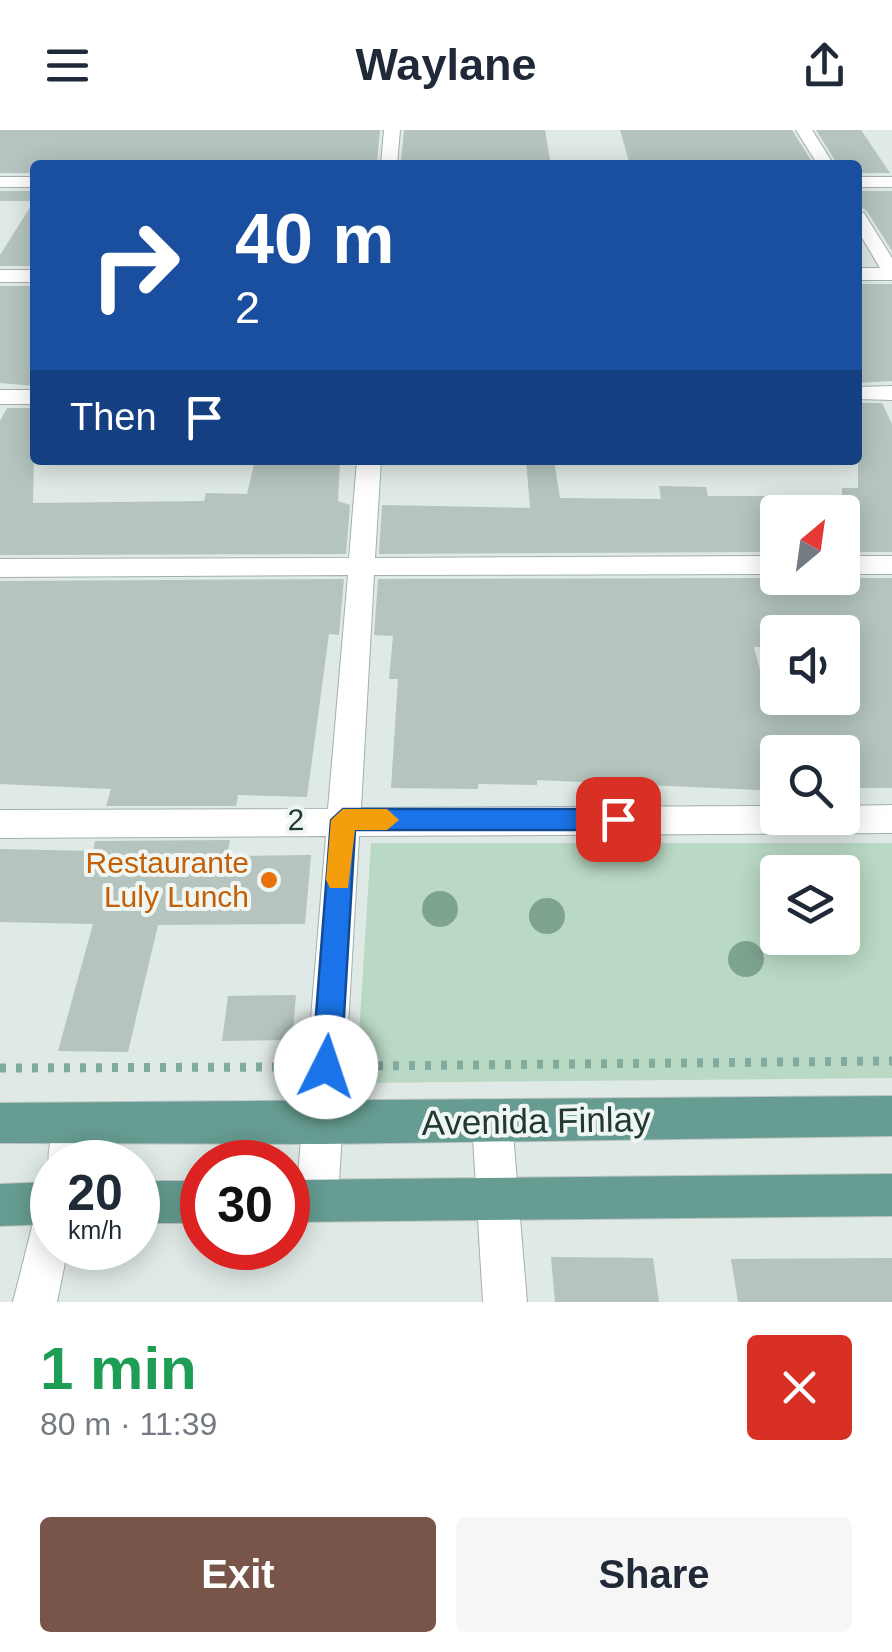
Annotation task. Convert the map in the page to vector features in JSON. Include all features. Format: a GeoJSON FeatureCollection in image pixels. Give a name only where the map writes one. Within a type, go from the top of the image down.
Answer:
{"type":"FeatureCollection","features":[{"type":"Feature","properties":{"kind":"main road","name":"Avenida Finlay"},"geometry":{"type":"LineString","coordinates":[[0,1122],[322,1124],[892,1116]]}},
{"type":"Feature","properties":{"kind":"main road"},"geometry":{"type":"LineString","coordinates":[[310,1200],[892,1195]]}},
{"type":"Feature","properties":{"kind":"main road"},"geometry":{"type":"LineString","coordinates":[[0,1204],[30,1203]]}},
{"type":"Feature","properties":{"kind":"street"},"geometry":{"type":"LineString","coordinates":[[389,160],[392,130]]}},
{"type":"Feature","properties":{"kind":"street"},"geometry":{"type":"LineString","coordinates":[[804,130],[823,160]]}},
{"type":"Feature","properties":{"kind":"street"},"geometry":{"type":"LineString","coordinates":[[0,182],[30,182]]}},
{"type":"Feature","properties":{"kind":"street"},"geometry":{"type":"LineString","coordinates":[[862,182],[892,182]]}},
{"type":"Feature","properties":{"kind":"street"},"geometry":{"type":"LineString","coordinates":[[862,224],[892,274]]}},
{"type":"Feature","properties":{"kind":"street"},"geometry":{"type":"LineString","coordinates":[[862,274],[892,274]]}},
{"type":"Feature","properties":{"kind":"street"},"geometry":{"type":"LineString","coordinates":[[0,276],[30,276]]}},
{"type":"Feature","properties":{"kind":"street"},"geometry":{"type":"LineString","coordinates":[[862,393],[892,393]]}},
{"type":"Feature","properties":{"kind":"street"},"geometry":{"type":"LineString","coordinates":[[0,397],[30,396]]}},
{"type":"Feature","properties":{"kind":"street"},"geometry":{"type":"LineString","coordinates":[[310,1170],[322,1124],[368,465]]}},
{"type":"Feature","properties":{"kind":"street"},"geometry":{"type":"LineString","coordinates":[[860,565],[892,564]]}},
{"type":"Feature","properties":{"kind":"street"},"geometry":{"type":"LineString","coordinates":[[0,568],[760,565]]}},
{"type":"Feature","properties":{"kind":"street","name":"2"},"geometry":{"type":"LineString","coordinates":[[0,824],[892,819]]}},
{"type":"Feature","properties":{"kind":"street"},"geometry":{"type":"LineString","coordinates":[[492,1121],[505,1302]]}},
{"type":"Feature","properties":{"kind":"street"},"geometry":{"type":"LineString","coordinates":[[72,1140],[76,1123]]}},
{"type":"Feature","properties":{"kind":"street"},"geometry":{"type":"LineString","coordinates":[[35,1302],[42,1270]]}},
{"type":"Feature","properties":{"kind":"path"},"geometry":{"type":"LineString","coordinates":[[0,1068],[892,1060]]}},
{"type":"Feature","properties":{"kind":"green space"},"geometry":{"type":"Polygon","coordinates":[[[371,843],[892,843],[892,1078],[356,1083],[371,843]]]}},
{"type":"Feature","properties":{"kind":"building"},"geometry":{"type":"Polygon","coordinates":[[[0,130],[380,130],[377,160],[30,160],[30,173],[0,173],[0,130]]]}},
{"type":"Feature","properties":{"kind":"building"},"geometry":{"type":"Polygon","coordinates":[[[404,130],[545,130],[550,160],[401,160],[404,130]]]}},
{"type":"Feature","properties":{"kind":"building"},"geometry":{"type":"Polygon","coordinates":[[[620,130],[792,130],[811,160],[629,160],[620,130]]]}},
{"type":"Feature","properties":{"kind":"building"},"geometry":{"type":"Polygon","coordinates":[[[816,130],[861,130],[890,173],[862,173],[862,160],[835,160],[816,130]]]}},
{"type":"Feature","properties":{"kind":"building"},"geometry":{"type":"Polygon","coordinates":[[[0,191],[30,191],[30,201],[0,201],[0,191]]]}},
{"type":"Feature","properties":{"kind":"building"},"geometry":{"type":"Polygon","coordinates":[[[862,191],[892,191],[892,251],[862,208],[862,191]]]}},
{"type":"Feature","properties":{"kind":"building"},"geometry":{"type":"Polygon","coordinates":[[[30,207],[30,266],[0,266],[0,255],[30,207]]]}},
{"type":"Feature","properties":{"kind":"building"},"geometry":{"type":"Polygon","coordinates":[[[862,284],[892,284],[892,381],[862,383],[862,284]]]}},
{"type":"Feature","properties":{"kind":"building"},"geometry":{"type":"Polygon","coordinates":[[[0,286],[30,286],[30,386],[0,383],[0,286]]]}},
{"type":"Feature","properties":{"kind":"building"},"geometry":{"type":"Polygon","coordinates":[[[862,403],[882,403],[892,424],[892,552],[860,552],[860,495],[842,495],[842,488],[858,488],[862,403]]]}},
{"type":"Feature","properties":{"kind":"building"},"geometry":{"type":"Polygon","coordinates":[[[7,408],[30,408],[33,503],[204,501],[206,493],[247,494],[254,465],[340,465],[338,501],[350,505],[346,554],[0,555],[0,421],[7,408]]]}},
{"type":"Feature","properties":{"kind":"building"},"geometry":{"type":"Polygon","coordinates":[[[526,465],[555,465],[560,498],[661,499],[659,486],[706,487],[708,496],[760,496],[760,552],[379,554],[382,505],[530,508],[526,465]]]}},
{"type":"Feature","properties":{"kind":"building"},"geometry":{"type":"Polygon","coordinates":[[[760,578],[760,595],[860,595],[860,578],[892,578],[892,788],[860,788],[860,735],[760,735],[760,790],[537,780],[537,785],[478,784],[478,789],[391,788],[398,679],[389,679],[393,636],[374,635],[378,579],[760,578]]]}},
{"type":"Feature","properties":{"kind":"building"},"geometry":{"type":"Polygon","coordinates":[[[344,579],[339,635],[329,634],[307,797],[238,795],[236,806],[106,806],[111,789],[0,784],[0,581],[344,579]]]}},
{"type":"Feature","properties":{"kind":"building"},"geometry":{"type":"Polygon","coordinates":[[[230,840],[227,856],[311,855],[305,924],[158,925],[128,1052],[58,1051],[93,924],[0,922],[0,849],[93,851],[95,841],[230,840]]]}},
{"type":"Feature","properties":{"kind":"building"},"geometry":{"type":"Polygon","coordinates":[[[296,995],[292,1040],[222,1041],[228,996],[296,995]]]}},
{"type":"Feature","properties":{"kind":"building"},"geometry":{"type":"Polygon","coordinates":[[[551,1257],[653,1258],[659,1302],[555,1302],[551,1257]]]}},
{"type":"Feature","properties":{"kind":"building"},"geometry":{"type":"Polygon","coordinates":[[[892,1258],[892,1302],[738,1302],[731,1259],[892,1258]]]}},
{"type":"Feature","properties":{"kind":"slow traffic"},"geometry":{"type":"LineString","coordinates":[[339,880],[343,820],[387,820]]}},
{"type":"Feature","properties":{"kind":"place","name":"Restaurante Luly Lunch"},"geometry":{"type":"Point","coordinates":[269,880]}},
{"type":"Feature","properties":{"kind":"route"},"geometry":{"type":"LineString","coordinates":[[326,1067],[343,820],[618,819]]}}]}
